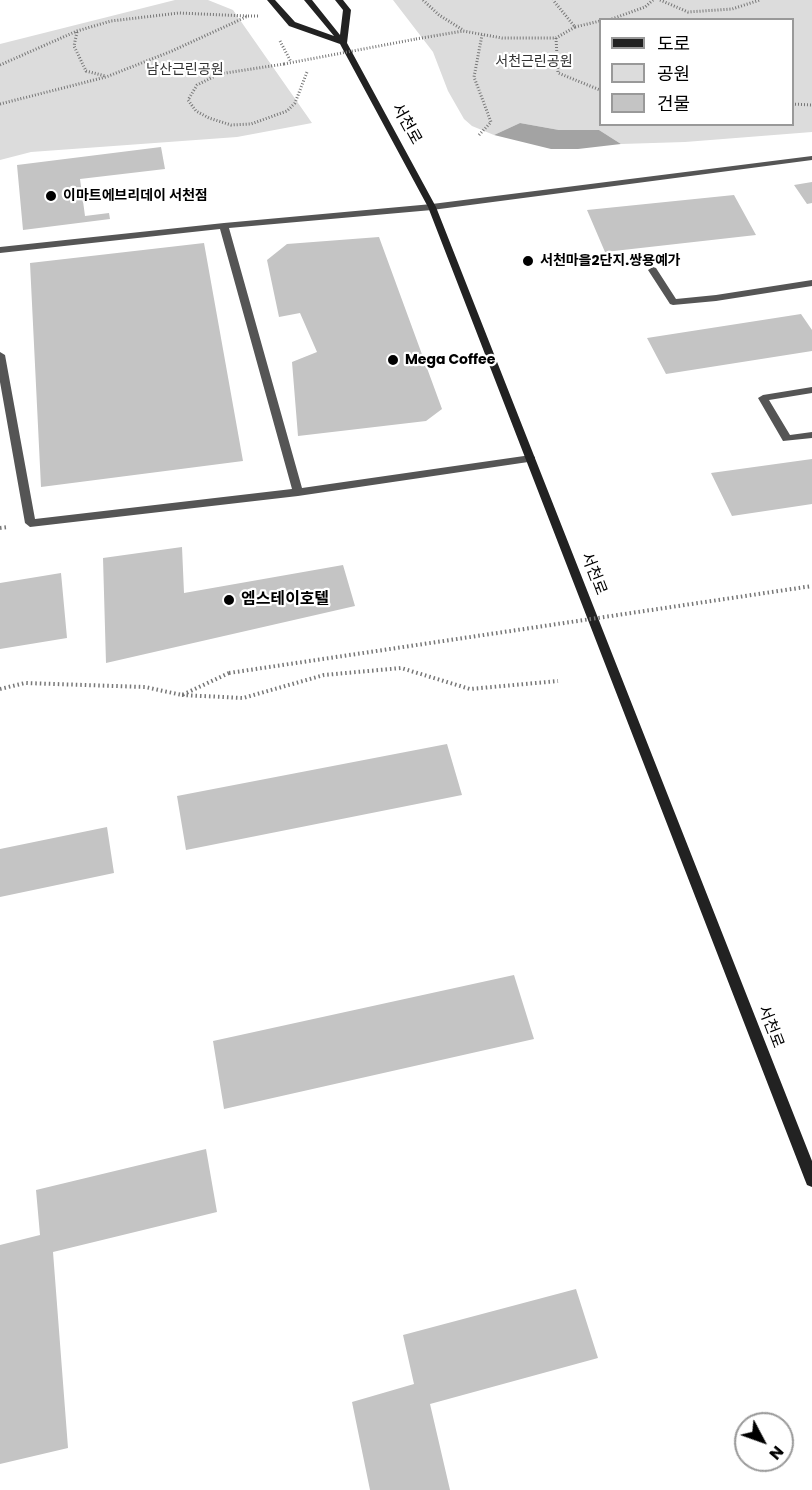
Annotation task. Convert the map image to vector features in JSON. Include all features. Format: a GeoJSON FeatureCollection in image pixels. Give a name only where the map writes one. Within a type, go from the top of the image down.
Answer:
{"type":"FeatureCollection","features":[{"type":"Feature","properties":{"kind":"street"},"geometry":{"type":"LineString","coordinates":[[272,0],[292,24],[343,43],[347,10],[339,0]]}},
{"type":"Feature","properties":{"kind":"street","name":"서천로"},"geometry":{"type":"LineString","coordinates":[[308,0],[343,43],[432,207],[812,1180]]}},
{"type":"Feature","properties":{"kind":"street"},"geometry":{"type":"LineString","coordinates":[[0,250],[432,207],[812,158]]}},
{"type":"Feature","properties":{"kind":"street"},"geometry":{"type":"LineString","coordinates":[[224,226],[298,492]]}},
{"type":"Feature","properties":{"kind":"street"},"geometry":{"type":"LineString","coordinates":[[653,270],[673,302],[716,298],[812,283]]}},
{"type":"Feature","properties":{"kind":"street"},"geometry":{"type":"LineString","coordinates":[[0,355],[30,523],[298,492],[531,459]]}},
{"type":"Feature","properties":{"kind":"street"},"geometry":{"type":"LineString","coordinates":[[812,390],[763,398],[787,440],[812,435]]}},
{"type":"Feature","properties":{"kind":"path"},"geometry":{"type":"LineString","coordinates":[[423,0],[439,15],[463,31]]}},
{"type":"Feature","properties":{"kind":"path"},"geometry":{"type":"LineString","coordinates":[[553,0],[575,27]]}},
{"type":"Feature","properties":{"kind":"path"},"geometry":{"type":"LineString","coordinates":[[615,18],[645,7],[653,0]]}},
{"type":"Feature","properties":{"kind":"path"},"geometry":{"type":"LineString","coordinates":[[660,0],[688,12],[732,9],[760,0]]}},
{"type":"Feature","properties":{"kind":"path"},"geometry":{"type":"LineString","coordinates":[[0,65],[77,32],[111,21],[179,13],[261,16]]}},
{"type":"Feature","properties":{"kind":"path"},"geometry":{"type":"LineString","coordinates":[[0,104],[106,77],[172,51],[248,16]]}},
{"type":"Feature","properties":{"kind":"path"},"geometry":{"type":"LineString","coordinates":[[307,72],[295,103],[287,111],[251,124],[231,125],[209,118],[196,111],[189,100],[198,85],[219,74],[463,31],[502,38],[556,38],[575,27],[599,21]]}},
{"type":"Feature","properties":{"kind":"path"},"geometry":{"type":"LineString","coordinates":[[77,32],[74,46],[86,71],[106,77]]}},
{"type":"Feature","properties":{"kind":"path"},"geometry":{"type":"LineString","coordinates":[[479,135],[490,122],[474,77],[482,35]]}},
{"type":"Feature","properties":{"kind":"path"},"geometry":{"type":"LineString","coordinates":[[556,38],[558,73],[599,90]]}},
{"type":"Feature","properties":{"kind":"path"},"geometry":{"type":"LineString","coordinates":[[794,104],[812,105]]}},
{"type":"Feature","properties":{"kind":"path"},"geometry":{"type":"LineString","coordinates":[[182,694],[230,673],[812,586]]}},
{"type":"Feature","properties":{"kind":"path"},"geometry":{"type":"LineString","coordinates":[[0,689],[25,683],[134,686],[182,694],[243,698],[324,675],[401,668],[470,689],[558,681]]}},
{"type":"Feature","properties":{"kind":"green space","name":"남산근린공원"},"geometry":{"type":"Polygon","coordinates":[[[175,0],[208,0],[233,10],[312,123],[237,137],[31,152],[0,160],[0,44],[175,0]]]}},
{"type":"Feature","properties":{"kind":"green space","name":"서천근린공원"},"geometry":{"type":"Polygon","coordinates":[[[393,0],[812,0],[812,132],[685,142],[621,144],[599,130],[559,130],[520,123],[494,135],[472,126],[464,119],[448,91],[433,52],[393,0]]]}},
{"type":"Feature","properties":{"kind":"shaded area"},"geometry":{"type":"Polygon","coordinates":[[[520,123],[559,130],[599,130],[621,144],[578,149],[551,149],[494,135],[520,123]]]}},
{"type":"Feature","properties":{"kind":"building","name":"이마트에브리데이 서천점"},"geometry":{"type":"Polygon","coordinates":[[[161,147],[165,169],[80,179],[85,216],[109,213],[110,219],[23,230],[17,165],[161,147]]]}},
{"type":"Feature","properties":{"kind":"building"},"geometry":{"type":"Polygon","coordinates":[[[812,182],[812,203],[807,204],[794,185],[812,182]]]}},
{"type":"Feature","properties":{"kind":"building"},"geometry":{"type":"Polygon","coordinates":[[[734,195],[756,235],[605,252],[587,210],[734,195]]]}},
{"type":"Feature","properties":{"kind":"building"},"geometry":{"type":"Polygon","coordinates":[[[379,237],[442,409],[426,421],[298,436],[292,362],[317,352],[300,313],[279,317],[267,260],[287,244],[379,237]]]}},
{"type":"Feature","properties":{"kind":"building"},"geometry":{"type":"Polygon","coordinates":[[[204,243],[243,461],[41,487],[30,263],[204,243]]]}},
{"type":"Feature","properties":{"kind":"building"},"geometry":{"type":"Polygon","coordinates":[[[801,314],[812,330],[812,351],[666,374],[647,338],[801,314]]]}},
{"type":"Feature","properties":{"kind":"building"},"geometry":{"type":"Polygon","coordinates":[[[812,459],[812,504],[732,516],[711,473],[812,459]]]}},
{"type":"Feature","properties":{"kind":"building","name":"엠스테이호텔"},"geometry":{"type":"Polygon","coordinates":[[[182,547],[184,593],[343,565],[355,606],[106,663],[103,558],[182,547]]]}},
{"type":"Feature","properties":{"kind":"building"},"geometry":{"type":"Polygon","coordinates":[[[61,573],[67,638],[0,649],[0,583],[61,573]]]}},
{"type":"Feature","properties":{"kind":"building"},"geometry":{"type":"Polygon","coordinates":[[[447,744],[462,795],[186,850],[177,796],[447,744]]]}},
{"type":"Feature","properties":{"kind":"building"},"geometry":{"type":"Polygon","coordinates":[[[107,827],[114,873],[0,897],[0,849],[107,827]]]}},
{"type":"Feature","properties":{"kind":"building"},"geometry":{"type":"Polygon","coordinates":[[[514,975],[534,1039],[224,1109],[213,1041],[514,975]]]}},
{"type":"Feature","properties":{"kind":"building"},"geometry":{"type":"Polygon","coordinates":[[[206,1149],[217,1212],[53,1252],[68,1448],[0,1464],[0,1245],[40,1235],[36,1190],[206,1149]]]}},
{"type":"Feature","properties":{"kind":"building"},"geometry":{"type":"Polygon","coordinates":[[[576,1289],[598,1358],[430,1404],[450,1490],[370,1490],[352,1402],[414,1384],[403,1335],[576,1289]]]}},
{"type":"Feature","properties":{"kind":"place","name":"이마트에브리데이 서천점"},"geometry":{"type":"Point","coordinates":[51,196]}},
{"type":"Feature","properties":{"kind":"place","name":"서천마을2단지.쌍용예가"},"geometry":{"type":"Point","coordinates":[528,261]}},
{"type":"Feature","properties":{"kind":"place","name":"Mega Coffee"},"geometry":{"type":"Point","coordinates":[393,360]}},
{"type":"Feature","properties":{"kind":"place","name":"엠스테이호텔"},"geometry":{"type":"Point","coordinates":[229,600]}}]}
